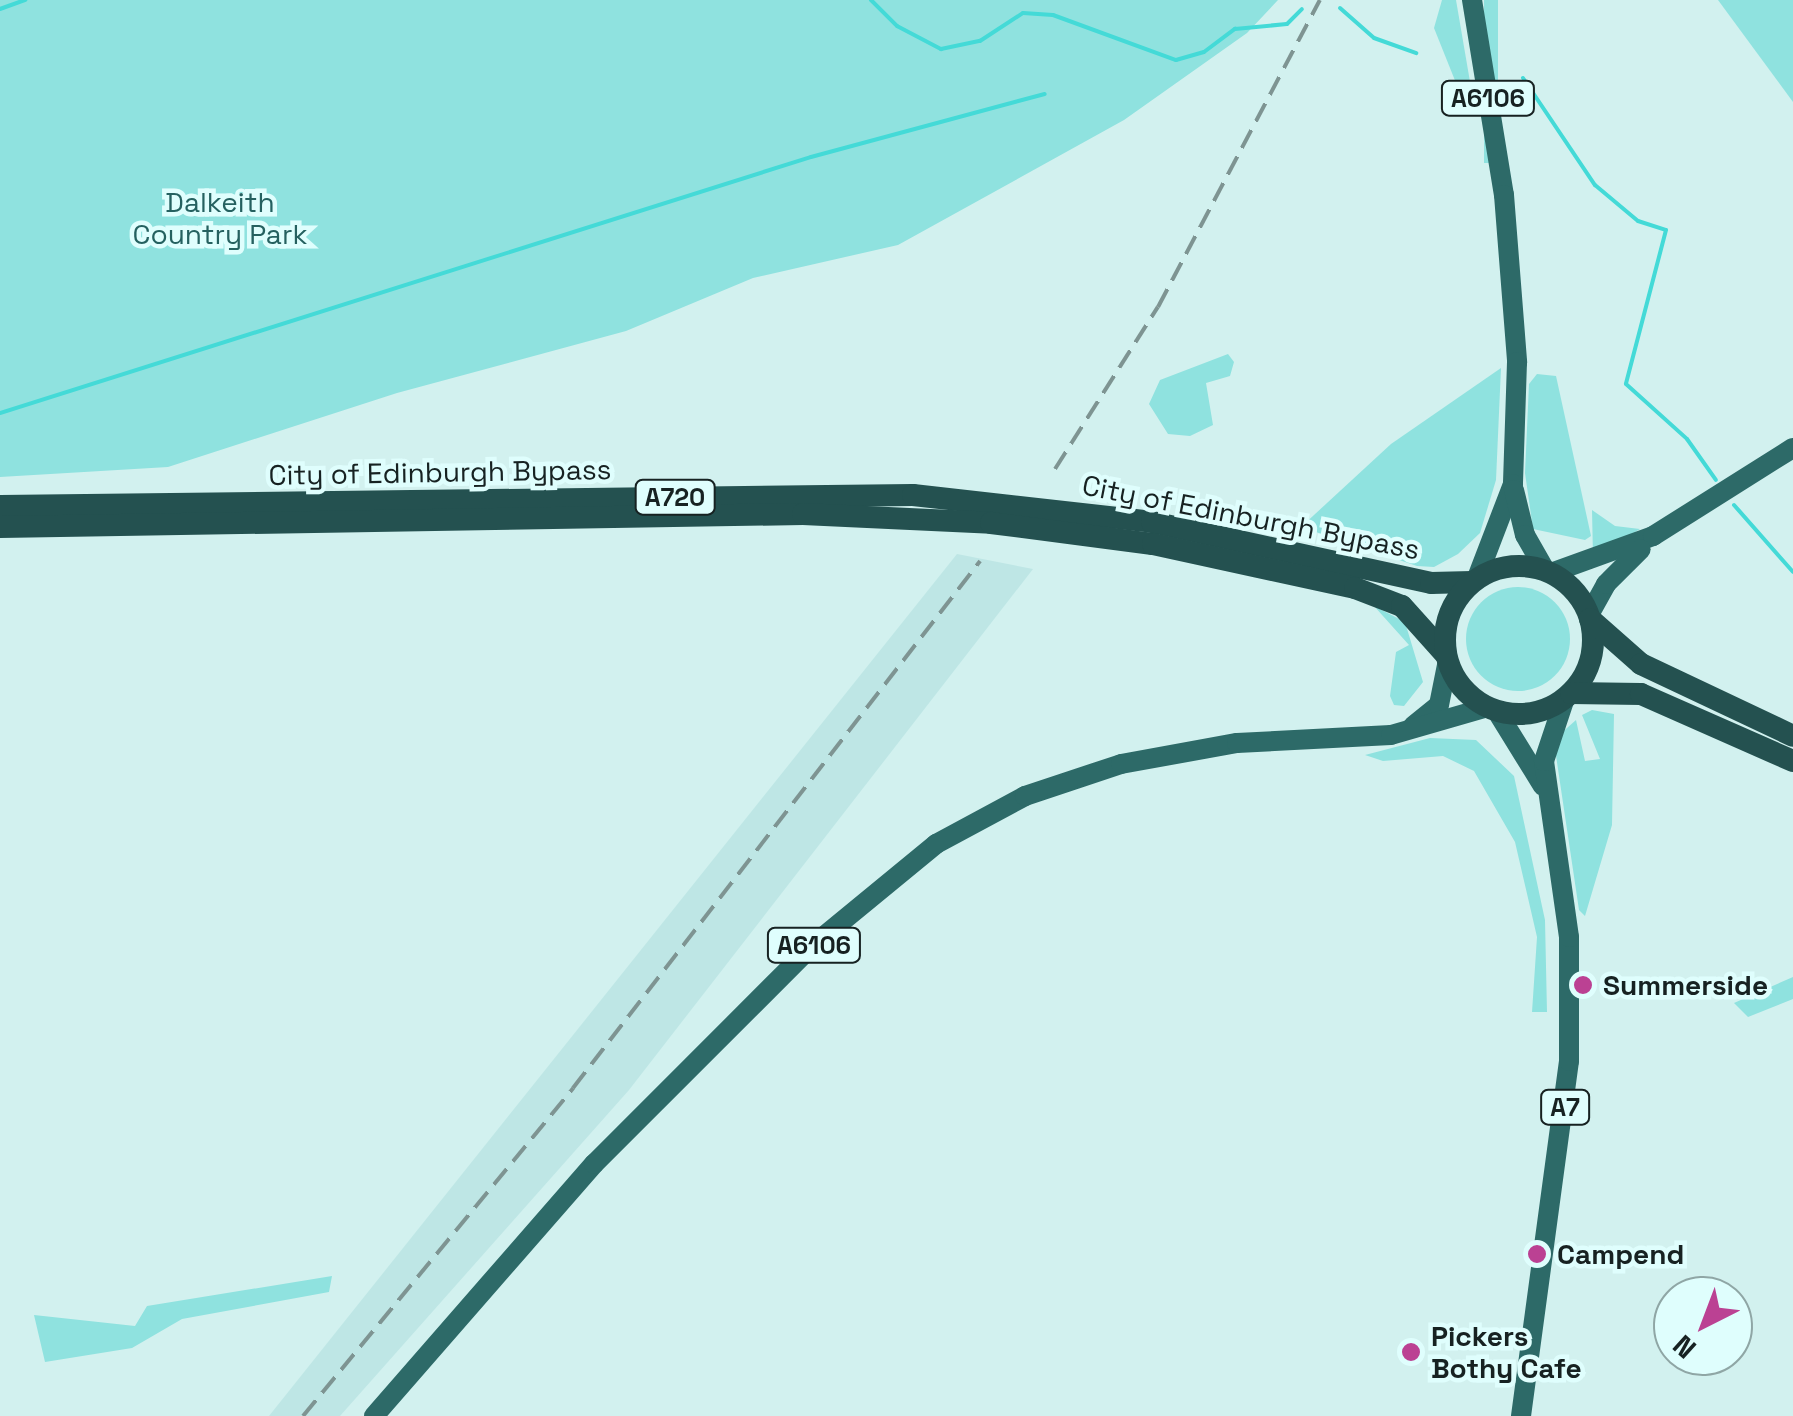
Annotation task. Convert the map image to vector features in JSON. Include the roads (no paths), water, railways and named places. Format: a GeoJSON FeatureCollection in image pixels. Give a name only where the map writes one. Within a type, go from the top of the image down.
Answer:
{"type":"FeatureCollection","features":[{"type":"Feature","properties":{"kind":"highway","name":"City of Edinburgh Bypass"},"geometry":{"type":"LineString","coordinates":[[0,506],[913,495],[1152,522],[1431,583],[1475,580]]}},
{"type":"Feature","properties":{"kind":"highway","name":"City of Edinburgh Bypass"},"geometry":{"type":"LineString","coordinates":[[0,527],[803,514],[991,523],[1153,544],[1355,588],[1402,606],[1447,658]]}},
{"type":"Feature","properties":{"kind":"highway"},"geometry":{"type":"LineString","coordinates":[[1590,617],[1591,659],[1568,695],[1538,712],[1492,709],[1464,690],[1447,658],[1446,623],[1475,580],[1514,565],[1548,572],[1572,588],[1590,617],[1641,664],[1793,736]]}},
{"type":"Feature","properties":{"kind":"highway"},"geometry":{"type":"LineString","coordinates":[[1568,695],[1641,694],[1793,761]]}},
{"type":"Feature","properties":{"kind":"main road","name":"A6106"},"geometry":{"type":"LineString","coordinates":[[1472,0],[1515,304],[1513,484],[1524,535],[1548,572]]}},
{"type":"Feature","properties":{"kind":"main road"},"geometry":{"type":"LineString","coordinates":[[1548,572],[1652,536],[1793,448]]}},
{"type":"Feature","properties":{"kind":"main road","name":"A6106"},"geometry":{"type":"LineString","coordinates":[[1475,580],[1513,484]]}},
{"type":"Feature","properties":{"kind":"main road"},"geometry":{"type":"LineString","coordinates":[[1590,617],[1608,582],[1652,536]]}},
{"type":"Feature","properties":{"kind":"main road"},"geometry":{"type":"LineString","coordinates":[[1402,732],[1439,705],[1447,658]]}},
{"type":"Feature","properties":{"kind":"main road","name":"A7"},"geometry":{"type":"LineString","coordinates":[[1522,1416],[1569,1061],[1569,937],[1548,797],[1546,748],[1568,695]]}},
{"type":"Feature","properties":{"kind":"main road","name":"A6106"},"geometry":{"type":"LineString","coordinates":[[374,1416],[606,1151],[812,946],[936,844],[1026,796],[1136,761],[1237,744],[1402,732],[1492,709]]}},
{"type":"Feature","properties":{"kind":"main road","name":"A7"},"geometry":{"type":"LineString","coordinates":[[1492,709],[1548,797]]}},
{"type":"Feature","properties":{"kind":"waterway"},"geometry":{"type":"LineString","coordinates":[[0,9],[25,0]]}},
{"type":"Feature","properties":{"kind":"waterway"},"geometry":{"type":"LineString","coordinates":[[871,0],[897,26],[941,49],[980,41],[1023,13],[1053,15],[1176,60],[1204,52],[1235,29],[1287,24],[1302,9]]}},
{"type":"Feature","properties":{"kind":"waterway"},"geometry":{"type":"LineString","coordinates":[[1340,8],[1374,38],[1416,53]]}},
{"type":"Feature","properties":{"kind":"waterway"},"geometry":{"type":"LineString","coordinates":[[1523,78],[1595,185],[1638,221],[1666,230],[1626,384],[1687,439],[1716,480]]}},
{"type":"Feature","properties":{"kind":"waterway"},"geometry":{"type":"LineString","coordinates":[[0,413],[811,157],[1045,94]]}},
{"type":"Feature","properties":{"kind":"waterway"},"geometry":{"type":"LineString","coordinates":[[1734,505],[1793,572]]}},
{"type":"Feature","properties":{"kind":"railway"},"geometry":{"type":"LineString","coordinates":[[1055,469],[1158,307],[1320,0]]}},
{"type":"Feature","properties":{"kind":"railway"},"geometry":{"type":"LineString","coordinates":[[303,1416],[573,1088],[980,561]]}},
{"type":"Feature","properties":{"kind":"place","name":"Summerside"},"geometry":{"type":"Point","coordinates":[1583,985]}},
{"type":"Feature","properties":{"kind":"place","name":"Campend"},"geometry":{"type":"Point","coordinates":[1537,1254]}},
{"type":"Feature","properties":{"kind":"place","name":"Pickers Bothy Cafe"},"geometry":{"type":"Point","coordinates":[1411,1352]}},
{"type":"Feature","properties":{"kind":"park label","name":"Dalkeith Country Park"},"geometry":{"type":"Point","coordinates":[220,218]}}]}
